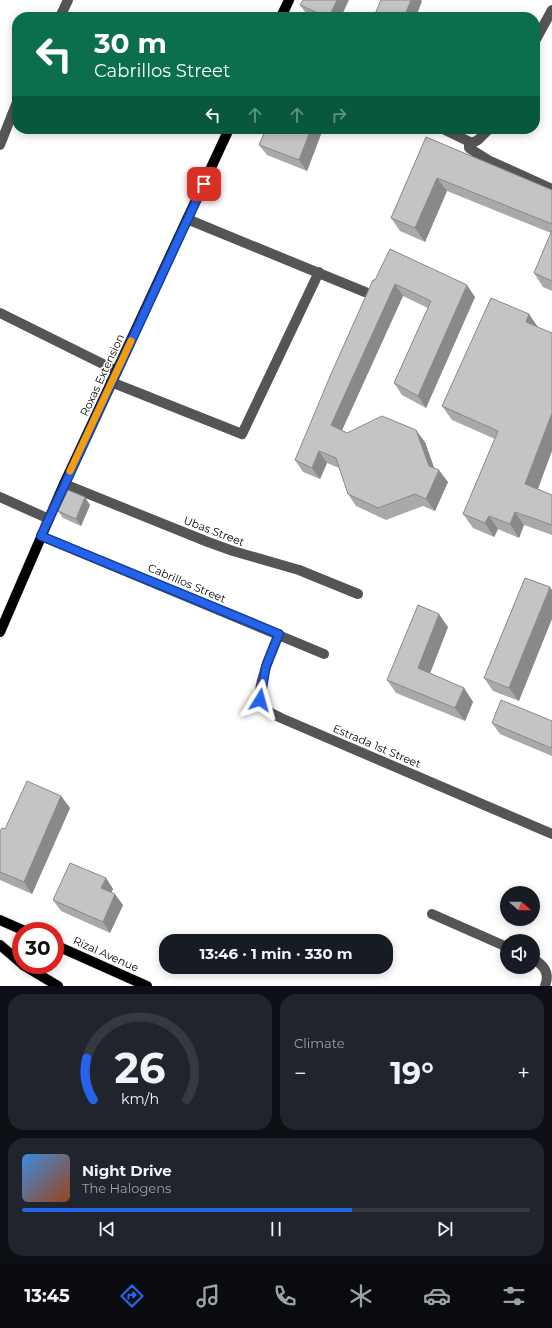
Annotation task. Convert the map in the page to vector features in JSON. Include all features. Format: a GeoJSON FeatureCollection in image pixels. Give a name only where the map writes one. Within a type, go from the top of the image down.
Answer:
{"type":"FeatureCollection","features":[{"type":"Feature","properties":{"kind":"main road"},"geometry":{"type":"LineString","coordinates":[[283,12],[288,0]]}},
{"type":"Feature","properties":{"kind":"main road","name":"Roxas Extension"},"geometry":{"type":"LineString","coordinates":[[0,632],[64,484],[227,134]]}},
{"type":"Feature","properties":{"kind":"main road"},"geometry":{"type":"LineString","coordinates":[[0,920],[12,925]]}},
{"type":"Feature","properties":{"kind":"main road"},"geometry":{"type":"LineString","coordinates":[[0,945],[12,955]]}},
{"type":"Feature","properties":{"kind":"main road","name":"Rizal Avenue"},"geometry":{"type":"LineString","coordinates":[[64,949],[147,986]]}},
{"type":"Feature","properties":{"kind":"main road"},"geometry":{"type":"LineString","coordinates":[[38,974],[58,986]]}},
{"type":"Feature","properties":{"kind":"street"},"geometry":{"type":"LineString","coordinates":[[62,12],[68,0]]}},
{"type":"Feature","properties":{"kind":"street"},"geometry":{"type":"LineString","coordinates":[[540,32],[552,10]]}},
{"type":"Feature","properties":{"kind":"street"},"geometry":{"type":"LineString","coordinates":[[0,145],[12,115]]}},
{"type":"Feature","properties":{"kind":"street"},"geometry":{"type":"LineString","coordinates":[[452,134],[469,143],[476,142],[484,134]]}},
{"type":"Feature","properties":{"kind":"street"},"geometry":{"type":"LineString","coordinates":[[469,143],[470,148],[488,160],[552,189]]}},
{"type":"Feature","properties":{"kind":"street"},"geometry":{"type":"LineString","coordinates":[[187,219],[365,292]]}},
{"type":"Feature","properties":{"kind":"street"},"geometry":{"type":"LineString","coordinates":[[112,382],[242,434],[318,272]]}},
{"type":"Feature","properties":{"kind":"street"},"geometry":{"type":"LineString","coordinates":[[0,313],[117,371]]}},
{"type":"Feature","properties":{"kind":"street","name":"Ubas Street"},"geometry":{"type":"LineString","coordinates":[[64,484],[227,549],[299,570],[358,594]]}},
{"type":"Feature","properties":{"kind":"street"},"geometry":{"type":"LineString","coordinates":[[0,498],[49,519]]}},
{"type":"Feature","properties":{"kind":"street","name":"Cabrillos Street"},"geometry":{"type":"LineString","coordinates":[[41,536],[324,654]]}},
{"type":"Feature","properties":{"kind":"street","name":"Estrada 1st Street"},"geometry":{"type":"LineString","coordinates":[[279,634],[266,666],[261,687],[260,700],[266,710],[288,721],[552,834]]}},
{"type":"Feature","properties":{"kind":"street"},"geometry":{"type":"LineString","coordinates":[[432,914],[500,944]]}},
{"type":"Feature","properties":{"kind":"street"},"geometry":{"type":"LineString","coordinates":[[540,964],[546,969],[547,975],[545,986]]}},
{"type":"Feature","properties":{"kind":"building"},"geometry":{"type":"Polygon","coordinates":[[[303,0],[337,0],[331,12],[316,12],[300,5],[303,0]]]}},
{"type":"Feature","properties":{"kind":"building"},"geometry":{"type":"Polygon","coordinates":[[[381,0],[411,0],[406,12],[376,12],[381,0]]]}},
{"type":"Feature","properties":{"kind":"building"},"geometry":{"type":"Polygon","coordinates":[[[264,134],[309,134],[299,160],[259,145],[264,134]]]}},
{"type":"Feature","properties":{"kind":"building"},"geometry":{"type":"Polygon","coordinates":[[[426,137],[552,190],[552,224],[437,178],[415,228],[391,218],[426,137]]]}},
{"type":"Feature","properties":{"kind":"building"},"geometry":{"type":"Polygon","coordinates":[[[552,230],[552,281],[534,273],[552,230]]]}},
{"type":"Feature","properties":{"kind":"building"},"geometry":{"type":"Polygon","coordinates":[[[390,249],[467,285],[418,396],[394,383],[431,301],[395,284],[331,425],[347,433],[382,416],[416,430],[429,466],[439,470],[426,499],[415,494],[378,508],[348,494],[336,458],[319,451],[312,468],[295,460],[373,280],[375,280],[390,249]]]}},
{"type":"Feature","properties":{"kind":"building"},"geometry":{"type":"Polygon","coordinates":[[[491,298],[529,314],[526,322],[552,333],[552,413],[525,484],[552,495],[552,525],[515,512],[510,524],[489,516],[485,523],[463,514],[498,431],[442,406],[491,298]]]}},
{"type":"Feature","properties":{"kind":"building"},"geometry":{"type":"Polygon","coordinates":[[[68,490],[85,497],[76,519],[58,511],[68,490]]]}},
{"type":"Feature","properties":{"kind":"building"},"geometry":{"type":"Polygon","coordinates":[[[525,578],[550,587],[509,688],[484,678],[525,578]]]}},
{"type":"Feature","properties":{"kind":"building"},"geometry":{"type":"Polygon","coordinates":[[[418,605],[439,614],[418,668],[464,688],[455,708],[387,680],[418,605]]]}},
{"type":"Feature","properties":{"kind":"building"},"geometry":{"type":"Polygon","coordinates":[[[501,700],[552,721],[551,748],[492,723],[501,700]]]}},
{"type":"Feature","properties":{"kind":"building"},"geometry":{"type":"Polygon","coordinates":[[[27,781],[61,796],[24,882],[0,872],[0,831],[2,828],[5,829],[27,781]]]}},
{"type":"Feature","properties":{"kind":"building"},"geometry":{"type":"Polygon","coordinates":[[[70,863],[106,878],[101,888],[115,894],[103,922],[53,900],[70,863]]]}},
{"type":"Feature","properties":{"kind":"slow traffic"},"geometry":{"type":"LineString","coordinates":[[70,471],[131,341]]}},
{"type":"Feature","properties":{"kind":"route"},"geometry":{"type":"LineString","coordinates":[[204,184],[41,536],[279,634],[266,666],[261,687],[260,700]]}}]}
